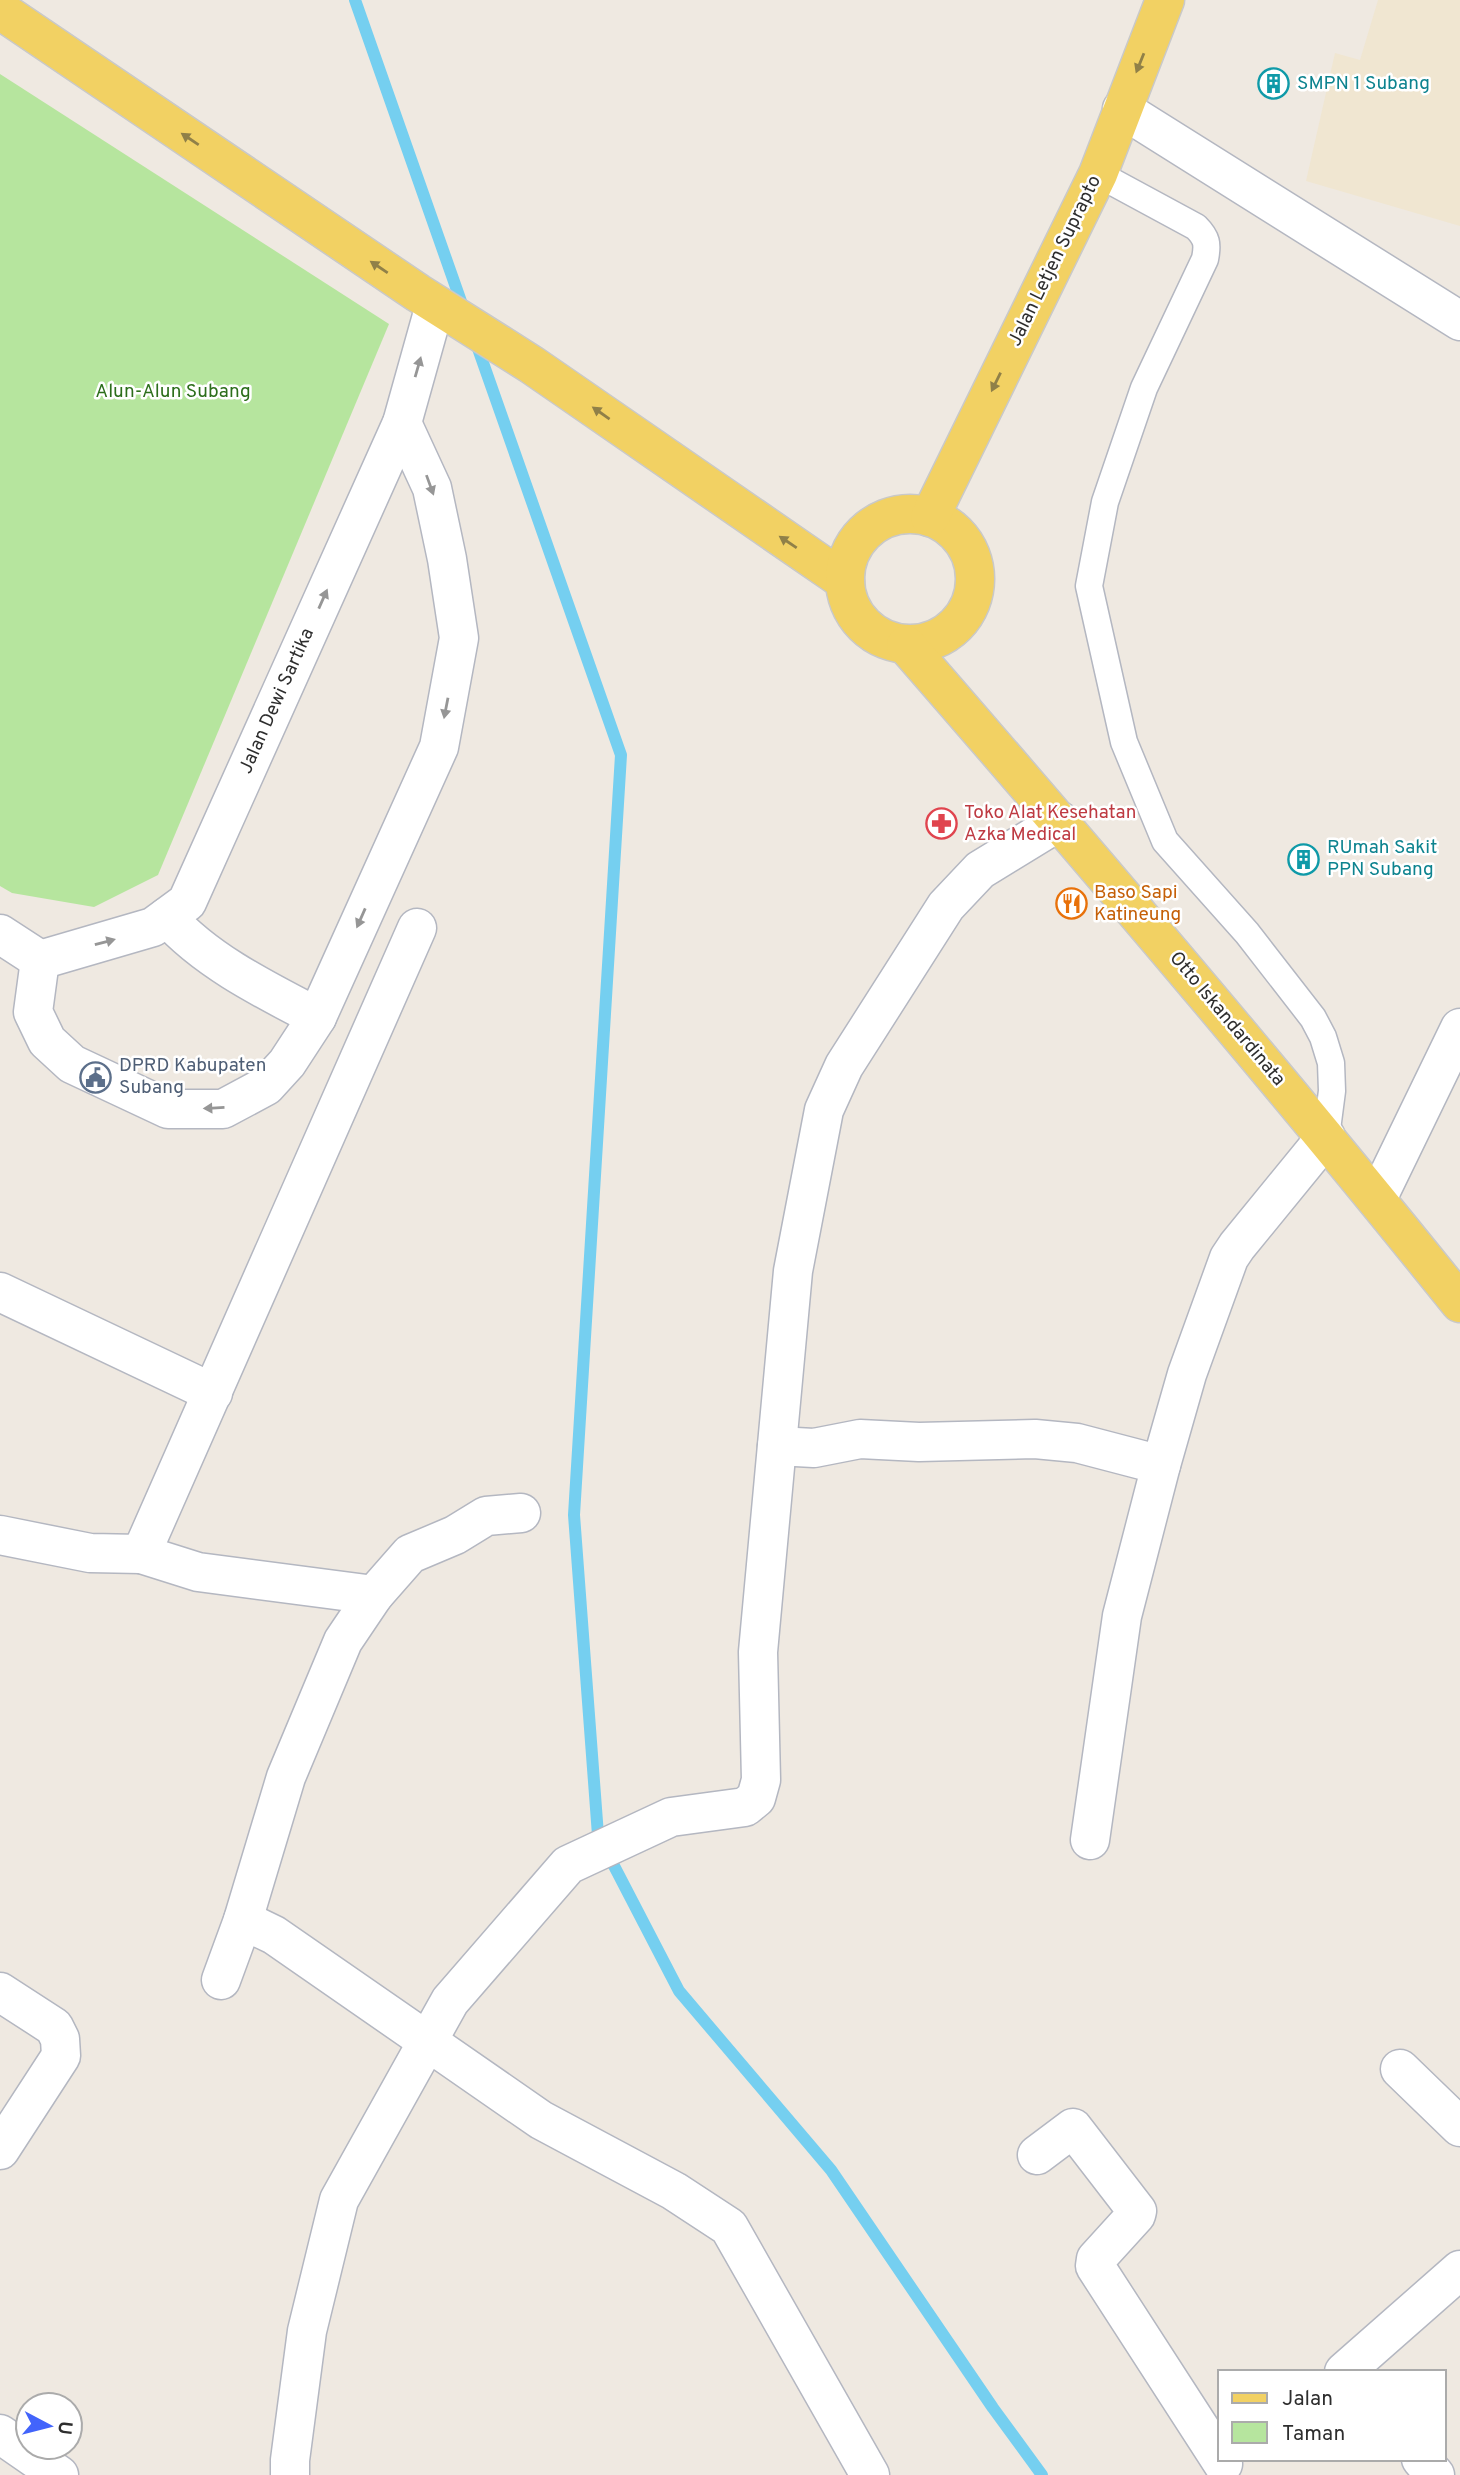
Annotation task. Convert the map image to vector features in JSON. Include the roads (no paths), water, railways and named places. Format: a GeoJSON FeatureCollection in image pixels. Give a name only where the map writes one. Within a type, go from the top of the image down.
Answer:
{"type":"FeatureCollection","features":[{"type":"Feature","properties":{"kind":"main road","name":"Jalan Letjen Suprapto"},"geometry":{"type":"LineString","coordinates":[[930,517],[1098,174],[1166,0]]}},
{"type":"Feature","properties":{"kind":"main road"},"geometry":{"type":"LineString","coordinates":[[0,10],[435,305],[532,365],[845,581]]}},
{"type":"Feature","properties":{"kind":"main road"},"geometry":{"type":"LineString","coordinates":[[910,514],[930,517],[948,526],[963,542],[972,560],[974,581],[971,601],[960,620],[945,634],[926,642],[906,645],[887,641],[870,631],[856,617],[848,600],[845,581],[848,560],[856,541],[871,527],[890,517],[910,514]]}},
{"type":"Feature","properties":{"kind":"main road","name":"Otto Iskandardinata"},"geometry":{"type":"LineString","coordinates":[[906,645],[1060,821],[1326,1137],[1460,1303]]}},
{"type":"Feature","properties":{"kind":"street"},"geometry":{"type":"LineString","coordinates":[[1122,109],[1460,321]]}},
{"type":"Feature","properties":{"kind":"street","name":"Jalan Dewi Sartika"},"geometry":{"type":"LineString","coordinates":[[40,960],[143,931],[153,927],[187,902],[402,423],[435,305]]}},
{"type":"Feature","properties":{"kind":"street"},"geometry":{"type":"LineString","coordinates":[[0,934],[40,960],[33,1012],[47,1041],[72,1065],[168,1109],[223,1109],[266,1086],[287,1063],[317,1017],[439,747],[459,638],[447,559],[432,488],[402,423]]}},
{"type":"Feature","properties":{"kind":"street"},"geometry":{"type":"LineString","coordinates":[[290,2475],[307,2331],[339,2200],[450,2001],[568,1865],[671,1817],[745,1807],[757,1798],[761,1780],[758,1652],[793,1271],[824,1110],[844,1066],[946,906],[980,870],[1060,821]]}},
{"type":"Feature","properties":{"kind":"street"},"geometry":{"type":"LineString","coordinates":[[167,917],[179,930],[247,980],[317,1017]]}},
{"type":"Feature","properties":{"kind":"street"},"geometry":{"type":"LineString","coordinates":[[141,1554],[417,928]]}},
{"type":"Feature","properties":{"kind":"street"},"geometry":{"type":"LineString","coordinates":[[1377,1199],[1460,1028]]}},
{"type":"Feature","properties":{"kind":"street"},"geometry":{"type":"LineString","coordinates":[[1090,1840],[1122,1616],[1187,1374],[1229,1258],[1326,1137]]}},
{"type":"Feature","properties":{"kind":"street"},"geometry":{"type":"LineString","coordinates":[[0,1292],[212,1393]]}},
{"type":"Feature","properties":{"kind":"street"},"geometry":{"type":"LineString","coordinates":[[777,1446],[814,1448],[860,1439],[919,1442],[1035,1439],[1077,1443],[1161,1465]]}},
{"type":"Feature","properties":{"kind":"street"},"geometry":{"type":"LineString","coordinates":[[221,1980],[243,1920],[286,1777],[343,1642],[374,1595],[410,1554],[455,1535],[486,1516],[521,1513]]}},
{"type":"Feature","properties":{"kind":"street"},"geometry":{"type":"LineString","coordinates":[[0,1535],[90,1553],[141,1554],[198,1572],[374,1595]]}},
{"type":"Feature","properties":{"kind":"street"},"geometry":{"type":"LineString","coordinates":[[243,1920],[274,1935],[541,2120],[674,2191],[729,2227],[870,2475]]}},
{"type":"Feature","properties":{"kind":"street"},"geometry":{"type":"LineString","coordinates":[[0,1992],[54,2027],[60,2039],[61,2056],[0,2150]]}},
{"type":"Feature","properties":{"kind":"street"},"geometry":{"type":"LineString","coordinates":[[1400,2069],[1460,2127]]}},
{"type":"Feature","properties":{"kind":"street"},"geometry":{"type":"LineString","coordinates":[[1037,2155],[1073,2128],[1137,2211],[1136,2216],[1096,2259],[1095,2266],[1221,2466]]}},
{"type":"Feature","properties":{"kind":"street"},"geometry":{"type":"LineString","coordinates":[[1345,2370],[1460,2270]]}},
{"type":"Feature","properties":{"kind":"street"},"geometry":{"type":"LineString","coordinates":[[0,2434],[59,2475]]}},
{"type":"Feature","properties":{"kind":"street"},"geometry":{"type":"LineString","coordinates":[[1423,2461],[1435,2475]]}},
{"type":"Feature","properties":{"kind":"lane"},"geometry":{"type":"LineString","coordinates":[[1098,174],[1196,227],[1206,237],[1207,247],[1205,259],[1144,388],[1105,502],[1089,586],[1124,742],[1165,841],[1247,933],[1313,1018],[1331,1063],[1332,1091],[1326,1137]]}},
{"type":"Feature","properties":{"kind":"waterway"},"geometry":{"type":"LineString","coordinates":[[355,0],[464,310]]}},
{"type":"Feature","properties":{"kind":"waterway"},"geometry":{"type":"LineString","coordinates":[[475,340],[621,755],[574,1515],[598,1835],[679,1991],[831,2170],[993,2408],[1042,2475]]}},
{"type":"Feature","properties":{"kind":"place","name":"SMPN 1 Subang"},"geometry":{"type":"Point","coordinates":[1274,84]}},
{"type":"Feature","properties":{"kind":"place","name":"Toko Alat Kesehatan Azka Medical"},"geometry":{"type":"Point","coordinates":[941,824]}},
{"type":"Feature","properties":{"kind":"place","name":"RUmah Sakit PPN Subang"},"geometry":{"type":"Point","coordinates":[1304,859]}},
{"type":"Feature","properties":{"kind":"place","name":"Baso Sapi Katineung"},"geometry":{"type":"Point","coordinates":[1071,904]}},
{"type":"Feature","properties":{"kind":"place","name":"DPRD Kabupaten Subang"},"geometry":{"type":"Point","coordinates":[96,1077]}},
{"type":"Feature","properties":{"kind":"park label","name":"Alun-Alun Subang"},"geometry":{"type":"Point","coordinates":[173,392]}}]}
